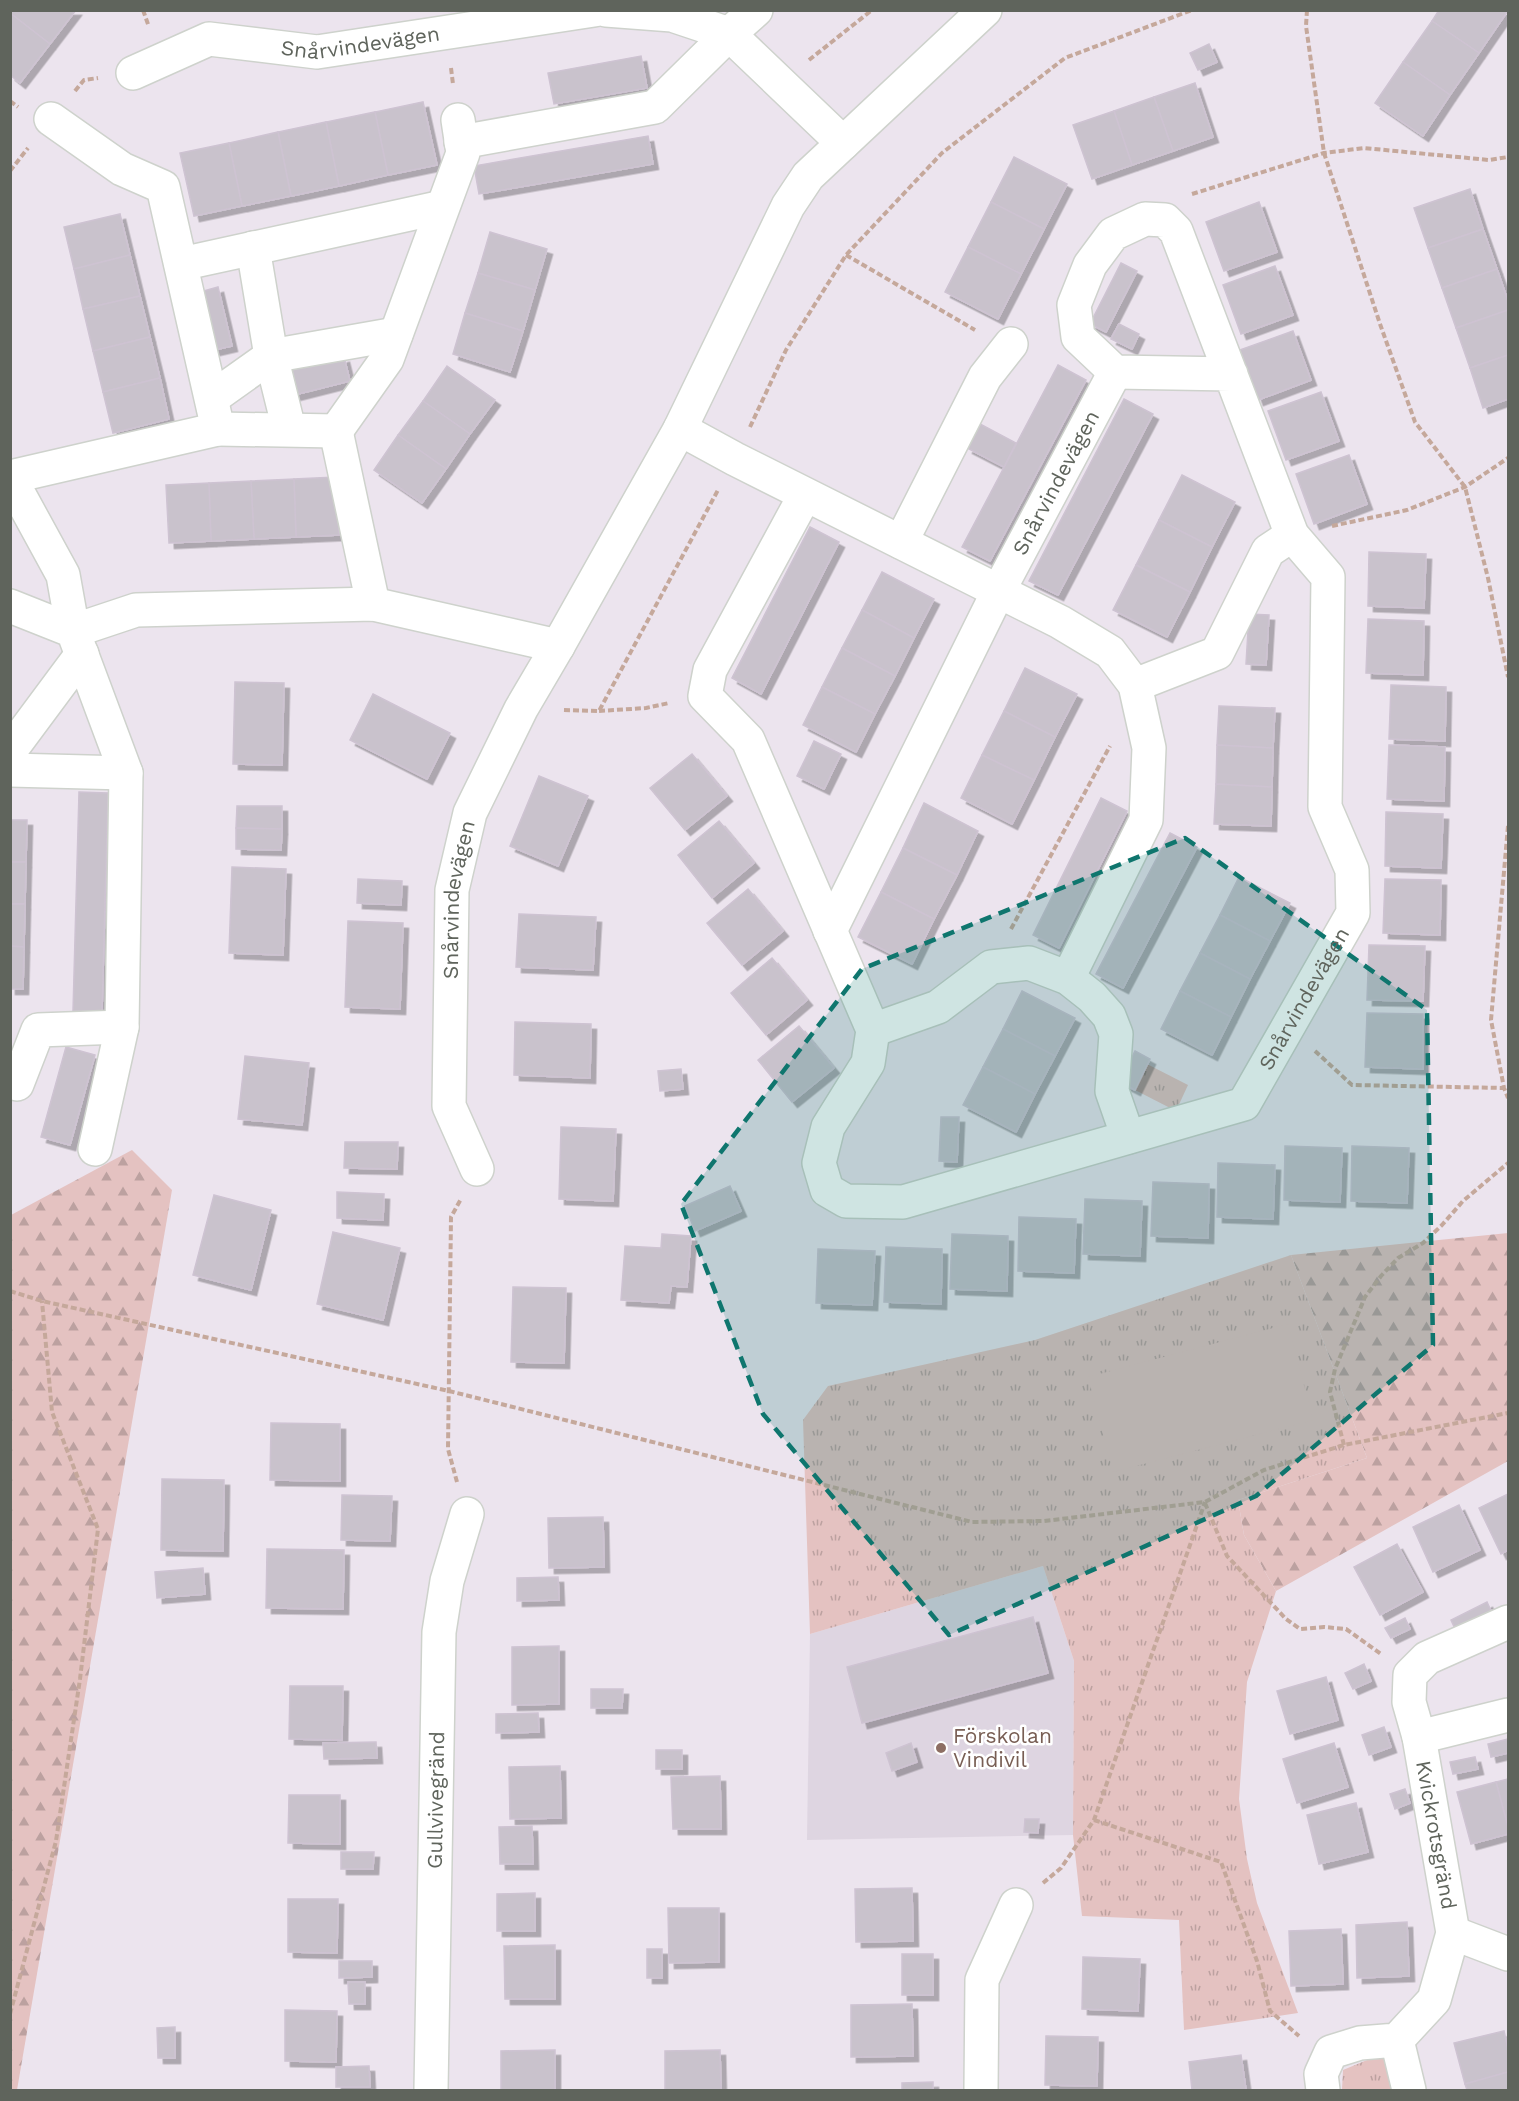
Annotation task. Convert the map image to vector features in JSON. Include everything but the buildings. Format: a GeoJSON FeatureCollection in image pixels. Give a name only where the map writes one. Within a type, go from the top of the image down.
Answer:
{"type":"FeatureCollection","features":[{"type":"Feature","properties":{"kind":"street","name":"Snårvindevägen"},"geometry":{"type":"LineString","coordinates":[[133,73],[209,39],[317,52],[594,10]]}},
{"type":"Feature","properties":{"kind":"street"},"geometry":{"type":"LineString","coordinates":[[606,10],[672,15],[729,34],[843,143]]}},
{"type":"Feature","properties":{"kind":"street"},"geometry":{"type":"LineString","coordinates":[[373,604],[336,431],[387,359],[463,153],[460,131],[655,107],[756,10]]}},
{"type":"Feature","properties":{"kind":"street","name":"Snårvindevägen"},"geometry":{"type":"LineString","coordinates":[[477,1169],[449,1106],[452,890],[470,813],[521,709],[680,429],[788,206],[808,176],[985,10]]}},
{"type":"Feature","properties":{"kind":"street"},"geometry":{"type":"LineString","coordinates":[[51,119],[122,169],[163,187],[215,413]]}},
{"type":"Feature","properties":{"kind":"street"},"geometry":{"type":"LineString","coordinates":[[181,264],[442,207]]}},
{"type":"Feature","properties":{"kind":"street"},"geometry":{"type":"LineString","coordinates":[[1165,220],[1145,219],[1113,234],[1090,265],[1074,305],[1078,337],[1115,372],[1231,374]]}},
{"type":"Feature","properties":{"kind":"street","name":"Snårvindevägen"},"geometry":{"type":"LineString","coordinates":[[873,1030],[868,1063],[828,1127],[819,1163],[827,1190],[846,1201],[903,1202],[1244,1104],[1353,913],[1352,870],[1325,807],[1328,577],[1292,535],[1176,231],[1165,220]]}},
{"type":"Feature","properties":{"kind":"street"},"geometry":{"type":"LineString","coordinates":[[253,248],[271,356],[289,429]]}},
{"type":"Feature","properties":{"kind":"street"},"geometry":{"type":"LineString","coordinates":[[94,1149],[122,1028],[126,773],[77,642],[63,575],[10,478],[215,413],[271,356],[396,334]]}},
{"type":"Feature","properties":{"kind":"street"},"geometry":{"type":"LineString","coordinates":[[901,542],[985,377],[1011,344]]}},
{"type":"Feature","properties":{"kind":"street","name":"Snårvindevägen"},"geometry":{"type":"LineString","coordinates":[[830,931],[998,592],[1115,372]]}},
{"type":"Feature","properties":{"kind":"street"},"geometry":{"type":"LineString","coordinates":[[215,413],[289,429],[336,431]]}},
{"type":"Feature","properties":{"kind":"street"},"geometry":{"type":"LineString","coordinates":[[680,429],[735,459],[1060,622],[1110,652],[1136,691],[1149,748],[1146,820],[1068,978]]}},
{"type":"Feature","properties":{"kind":"street"},"geometry":{"type":"LineString","coordinates":[[806,495],[710,670],[705,696],[748,740],[873,1030],[938,1007],[991,967],[1029,963],[1068,978],[1092,997],[1109,1016],[1116,1034],[1112,1091],[1128,1137]]}},
{"type":"Feature","properties":{"kind":"street"},"geometry":{"type":"LineString","coordinates":[[1136,691],[1217,653],[1268,551],[1292,535]]}},
{"type":"Feature","properties":{"kind":"street"},"geometry":{"type":"LineString","coordinates":[[10,751],[77,642],[136,609],[373,604],[558,646]]}},
{"type":"Feature","properties":{"kind":"street"},"geometry":{"type":"LineString","coordinates":[[10,606],[77,642]]}},
{"type":"Feature","properties":{"kind":"street"},"geometry":{"type":"LineString","coordinates":[[10,770],[126,773]]}},
{"type":"Feature","properties":{"kind":"street"},"geometry":{"type":"LineString","coordinates":[[10,1082],[17,1084],[38,1030],[122,1028]]}},
{"type":"Feature","properties":{"kind":"street","name":"Gullvivegränd"},"geometry":{"type":"LineString","coordinates":[[431,2091],[439,1632],[447,1581],[467,1514]]}},
{"type":"Feature","properties":{"kind":"street"},"geometry":{"type":"LineString","coordinates":[[1410,1675],[1427,1658],[1509,1622]]}},
{"type":"Feature","properties":{"kind":"street","name":"Kvickrotsgränd"},"geometry":{"type":"LineString","coordinates":[[1397,2040],[1434,2000],[1453,1933],[1419,1737],[1409,1702],[1410,1675]]}},
{"type":"Feature","properties":{"kind":"street","name":"Kvickrotsgränd"},"geometry":{"type":"LineString","coordinates":[[1419,1737],[1509,1715]]}},
{"type":"Feature","properties":{"kind":"street"},"geometry":{"type":"LineString","coordinates":[[981,2091],[982,1980],[1016,1905]]}},
{"type":"Feature","properties":{"kind":"street","name":"Kvickrotsgränd"},"geometry":{"type":"LineString","coordinates":[[1453,1933],[1509,1954]]}},
{"type":"Feature","properties":{"kind":"street"},"geometry":{"type":"LineString","coordinates":[[1323,2091],[1321,2074],[1331,2052],[1360,2043],[1397,2040],[1409,2091]]}},
{"type":"Feature","properties":{"kind":"path"},"geometry":{"type":"LineString","coordinates":[[779,83],[872,10]]}},
{"type":"Feature","properties":{"kind":"path"},"geometry":{"type":"LineString","coordinates":[[599,711],[735,459],[786,350],[846,255],[942,153],[1065,58],[1192,10]]}},
{"type":"Feature","properties":{"kind":"path"},"geometry":{"type":"LineString","coordinates":[[1307,10],[1306,26],[1324,153],[1415,422],[1465,487],[1488,578],[1509,677]]}},
{"type":"Feature","properties":{"kind":"path"},"geometry":{"type":"LineString","coordinates":[[446,33],[460,131]]}},
{"type":"Feature","properties":{"kind":"path"},"geometry":{"type":"LineString","coordinates":[[1165,220],[1180,197],[1324,153],[1364,148],[1489,160],[1509,156]]}},
{"type":"Feature","properties":{"kind":"path"},"geometry":{"type":"LineString","coordinates":[[846,255],[976,330],[1011,344]]}},
{"type":"Feature","properties":{"kind":"path"},"geometry":{"type":"LineString","coordinates":[[1292,535],[1407,510],[1465,487],[1509,458]]}},
{"type":"Feature","properties":{"kind":"path"},"geometry":{"type":"LineString","coordinates":[[991,967],[1136,691]]}},
{"type":"Feature","properties":{"kind":"path"},"geometry":{"type":"LineString","coordinates":[[521,709],[599,711],[646,708],[705,696]]}},
{"type":"Feature","properties":{"kind":"path"},"geometry":{"type":"LineString","coordinates":[[1509,826],[1491,1020],[1504,1088],[1509,1098]]}},
{"type":"Feature","properties":{"kind":"path"},"geometry":{"type":"LineString","coordinates":[[1288,1027],[1352,1085],[1504,1088]]}},
{"type":"Feature","properties":{"kind":"path"},"geometry":{"type":"LineString","coordinates":[[1344,1445],[1330,1392],[1335,1369],[1365,1297],[1398,1258],[1423,1243],[1462,1201],[1509,1163]]}},
{"type":"Feature","properties":{"kind":"path"},"geometry":{"type":"LineString","coordinates":[[467,1514],[448,1449],[451,1217],[477,1169]]}},
{"type":"Feature","properties":{"kind":"path"},"geometry":{"type":"LineString","coordinates":[[10,1291],[42,1301],[449,1391],[972,1522],[1044,1521],[1205,1502],[1264,1470],[1344,1445],[1509,1413]]}},
{"type":"Feature","properties":{"kind":"path"},"geometry":{"type":"LineString","coordinates":[[10,2014],[56,1841],[80,1679],[98,1529],[52,1412],[42,1301]]}},
{"type":"Feature","properties":{"kind":"path"},"geometry":{"type":"LineString","coordinates":[[1205,1502],[1227,1556],[1286,1619],[1300,1629],[1324,1627],[1346,1629],[1410,1675]]}},
{"type":"Feature","properties":{"kind":"path"},"geometry":{"type":"LineString","coordinates":[[1016,1905],[1061,1869],[1094,1820],[1205,1502]]}},
{"type":"Feature","properties":{"kind":"path"},"geometry":{"type":"LineString","coordinates":[[1094,1820],[1221,1862],[1257,1961],[1270,2011],[1294,2033],[1331,2052]]}},
{"type":"Feature","properties":{"kind":"highlighted area"},"geometry":{"type":"Polygon","coordinates":[[[1185,838],[1427,1010],[1433,1345],[1256,1496],[949,1635],[763,1414],[681,1204],[862,969],[1185,838]]]}},
{"type":"Feature","properties":{"kind":"shaded area","name":"Förskolan Vindivil"},"geometry":{"type":"Polygon","coordinates":[[[1043,1566],[1074,1661],[1073,1835],[807,1840],[810,1634],[1043,1566]]]}},
{"type":"Feature","properties":{"kind":"green space"},"geometry":{"type":"Polygon","coordinates":[[[1147,1064],[1188,1085],[1176,1111],[1135,1090],[1147,1064]]]}},
{"type":"Feature","properties":{"kind":"green space"},"geometry":{"type":"Polygon","coordinates":[[[132,1150],[172,1190],[17,2090],[11,2090],[11,1215],[132,1150]]]}},
{"type":"Feature","properties":{"kind":"green space"},"geometry":{"type":"Polygon","coordinates":[[[1508,1233],[1508,1461],[1276,1591],[1244,1535],[1238,1500],[1367,1458],[1291,1255],[1508,1233]]]}},
{"type":"Feature","properties":{"kind":"green space"},"geometry":{"type":"Polygon","coordinates":[[[1291,1255],[1367,1458],[1238,1500],[1244,1535],[1276,1591],[1247,1682],[1239,1799],[1247,1859],[1257,1903],[1298,2013],[1184,2030],[1179,1920],[1082,1916],[1073,1835],[1074,1661],[1043,1566],[810,1634],[803,1420],[828,1386],[1035,1340],[1291,1255]]]}},
{"type":"Feature","properties":{"kind":"green space"},"geometry":{"type":"Polygon","coordinates":[[[1288,1324],[1313,1420],[1113,1472],[1088,1377],[1288,1324]]]}},
{"type":"Feature","properties":{"kind":"green space"},"geometry":{"type":"Polygon","coordinates":[[[1384,2053],[1393,2090],[1342,2090],[1343,2070],[1384,2053]]]}},
{"type":"Feature","properties":{"kind":"place","name":"Förskolan Vindivil"},"geometry":{"type":"Point","coordinates":[941,1748]}}]}
